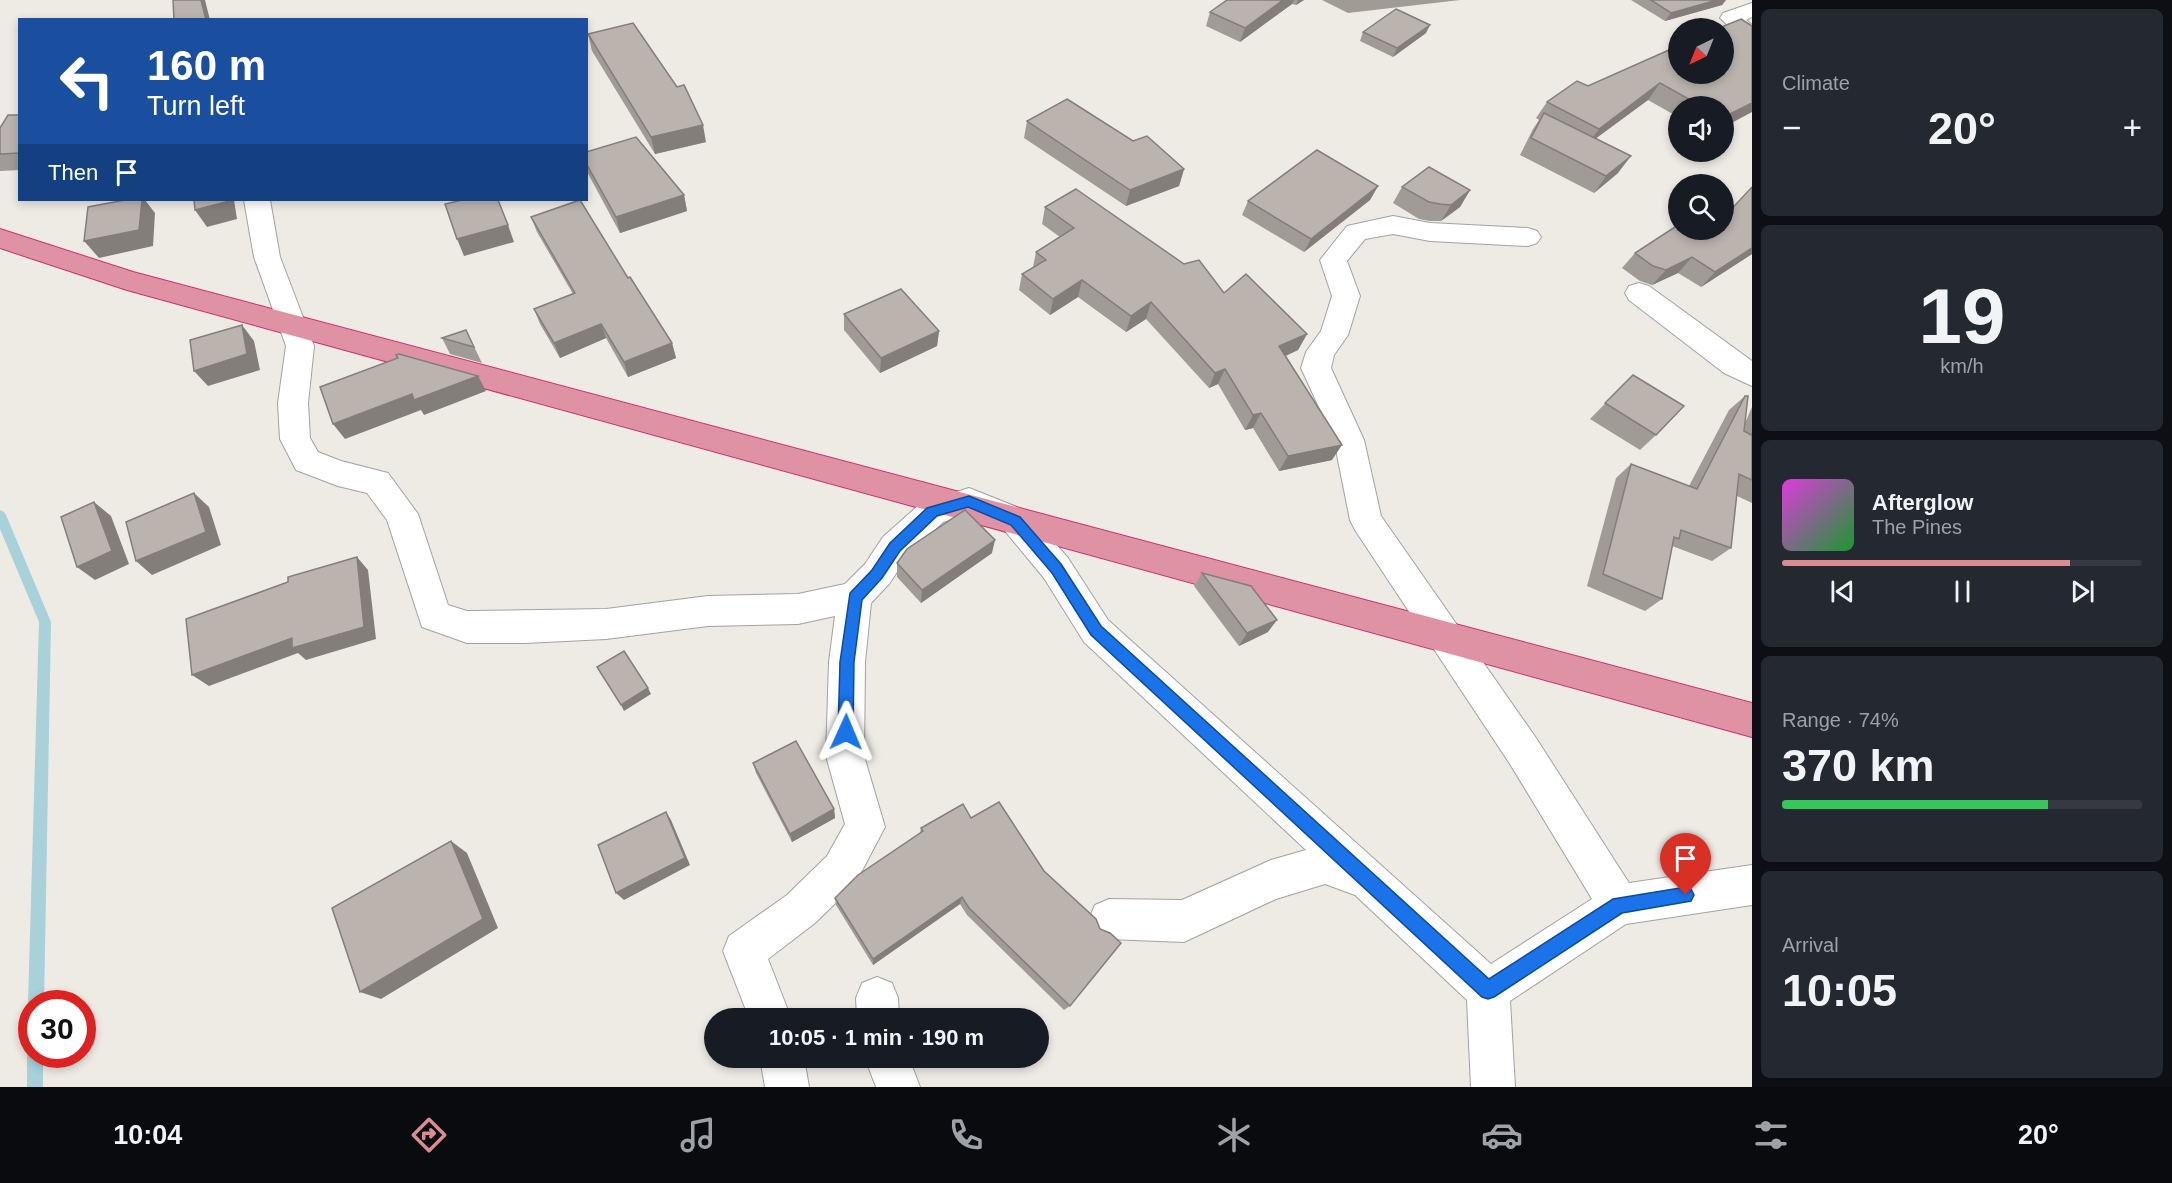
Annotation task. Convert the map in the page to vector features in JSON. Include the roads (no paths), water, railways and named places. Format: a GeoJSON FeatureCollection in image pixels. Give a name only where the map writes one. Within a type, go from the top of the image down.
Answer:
{"type":"FeatureCollection","features":[{"type":"Feature","properties":{"kind":"highway"},"geometry":{"type":"LineString","coordinates":[[0,238],[127,280],[1752,720]]}},
{"type":"Feature","properties":{"kind":"street"},"geometry":{"type":"LineString","coordinates":[[1752,9],[1731,18],[1752,36]]}},
{"type":"Feature","properties":{"kind":"street"},"geometry":{"type":"LineString","coordinates":[[257,201],[267,257],[300,346],[293,403],[295,438],[307,461],[377,482],[402,514],[434,616],[467,627],[525,627],[606,624],[708,611],[798,609],[855,597],[877,574],[895,547],[932,512],[969,501],[1016,521],[1056,568],[1096,631],[1488,990],[1493,1087]]}},
{"type":"Feature","properties":{"kind":"street"},"geometry":{"type":"LineString","coordinates":[[1528,237],[1430,232],[1393,225],[1356,232],[1333,260],[1346,296],[1334,334],[1320,352],[1316,368],[1349,440],[1366,520],[1523,751],[1619,905]]}},
{"type":"Feature","properties":{"kind":"street"},"geometry":{"type":"LineString","coordinates":[[1639,293],[1734,365],[1752,375]]}},
{"type":"Feature","properties":{"kind":"street"},"geometry":{"type":"LineString","coordinates":[[766,1008],[744,951],[801,909],[841,870],[865,827],[845,756],[847,662],[855,597]]}},
{"type":"Feature","properties":{"kind":"street"},"geometry":{"type":"LineString","coordinates":[[1109,919],[1184,921],[1271,880],[1325,864],[1371,881]]}},
{"type":"Feature","properties":{"kind":"street"},"geometry":{"type":"LineString","coordinates":[[1488,990],[1619,905],[1752,885]]}},
{"type":"Feature","properties":{"kind":"street"},"geometry":{"type":"LineString","coordinates":[[784,1068],[787,1087]]}},
{"type":"Feature","properties":{"kind":"street"},"geometry":{"type":"LineString","coordinates":[[891,1068],[898,1087]]}},
{"type":"Feature","properties":{"kind":"waterway"},"geometry":{"type":"LineString","coordinates":[[0,515],[45,622],[36,990]]}},
{"type":"Feature","properties":{"kind":"waterway"},"geometry":{"type":"LineString","coordinates":[[35,1068],[35,1087]]}}]}
